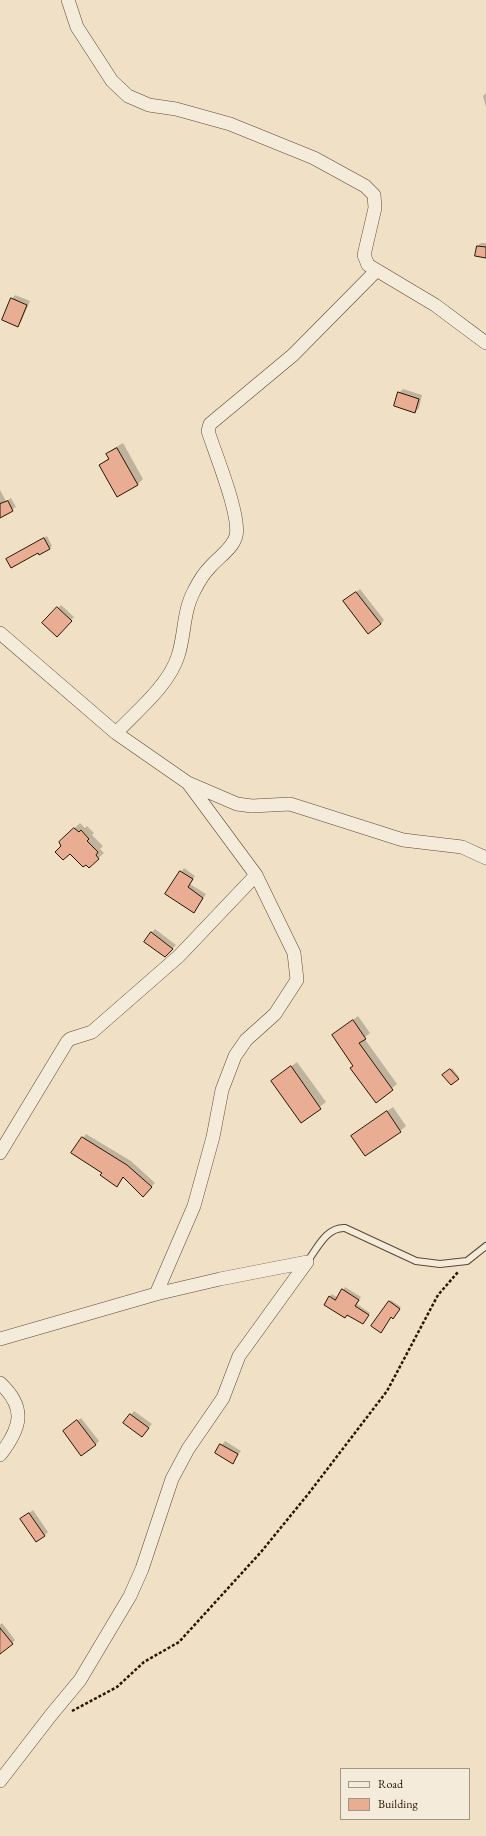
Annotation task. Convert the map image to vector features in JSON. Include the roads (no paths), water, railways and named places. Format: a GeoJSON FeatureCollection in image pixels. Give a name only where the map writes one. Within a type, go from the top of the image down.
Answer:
{"type":"FeatureCollection","features":[{"type":"Feature","properties":{"kind":"street"},"geometry":{"type":"LineString","coordinates":[[68,0],[77,27],[112,81],[128,96],[149,105],[176,109],[230,124],[314,158],[365,186],[374,196],[375,208],[364,255],[368,265],[435,305],[486,343]]}},
{"type":"Feature","properties":{"kind":"street"},"geometry":{"type":"LineString","coordinates":[[116,733],[154,693],[173,670],[179,655],[187,609],[194,592],[209,567],[230,547],[236,537],[236,525],[224,476],[208,431],[210,424],[293,355],[376,271]]}},
{"type":"Feature","properties":{"kind":"street"},"geometry":{"type":"LineString","coordinates":[[0,633],[116,733],[188,783],[237,804],[252,806],[290,804],[403,840],[462,847],[486,858]]}},
{"type":"Feature","properties":{"kind":"street"},"geometry":{"type":"LineString","coordinates":[[156,1294],[194,1206],[213,1137],[222,1090],[235,1056],[246,1040],[275,1014],[297,980],[294,952],[256,875],[188,783]]}},
{"type":"Feature","properties":{"kind":"street"},"geometry":{"type":"LineString","coordinates":[[0,1153],[67,1042],[70,1039],[92,1032],[178,956],[256,875]]}},
{"type":"Feature","properties":{"kind":"street"},"geometry":{"type":"LineString","coordinates":[[0,1339],[156,1294],[220,1279],[307,1262]]}},
{"type":"Feature","properties":{"kind":"street"},"geometry":{"type":"LineString","coordinates":[[0,1781],[47,1719],[80,1680],[102,1645],[138,1582],[172,1479],[179,1465],[224,1398],[239,1356],[307,1262]]}},
{"type":"Feature","properties":{"kind":"street"},"geometry":{"type":"LineString","coordinates":[[0,1383],[15,1401],[18,1408],[18,1418],[11,1440],[0,1455]]}},
{"type":"Feature","properties":{"kind":"lane"},"geometry":{"type":"LineString","coordinates":[[307,1262],[329,1232],[339,1228],[345,1228],[416,1261],[440,1264],[467,1261],[486,1246]]}}]}
